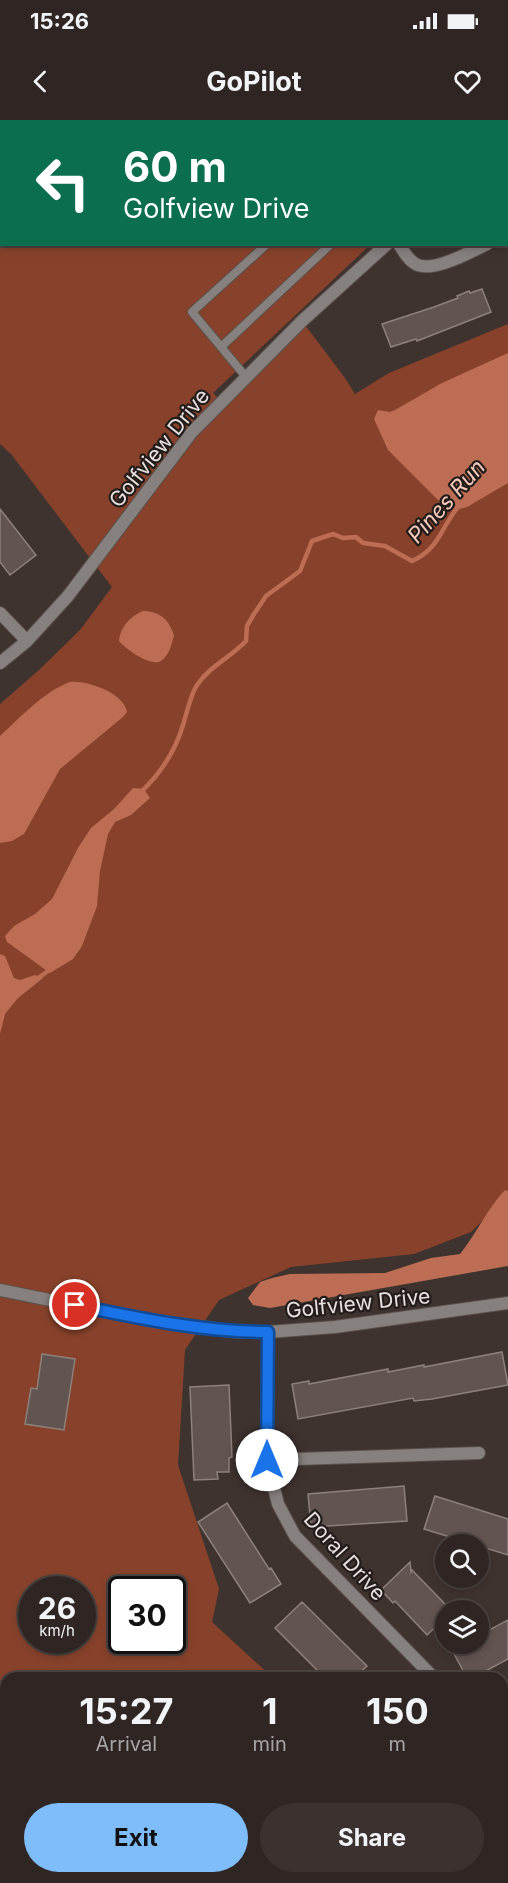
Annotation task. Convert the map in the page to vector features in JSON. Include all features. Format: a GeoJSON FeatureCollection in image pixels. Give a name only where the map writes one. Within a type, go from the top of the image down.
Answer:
{"type":"FeatureCollection","features":[{"type":"Feature","properties":{"kind":"street","name":"Golfview Drive"},"geometry":{"type":"LineString","coordinates":[[0,663],[27,641],[68,597],[192,432],[302,321],[385,246]]}},
{"type":"Feature","properties":{"kind":"street"},"geometry":{"type":"LineString","coordinates":[[401,246],[415,264],[427,267],[444,263],[482,246]]}},
{"type":"Feature","properties":{"kind":"street"},"geometry":{"type":"LineString","coordinates":[[0,613],[27,641]]}},
{"type":"Feature","properties":{"kind":"street","name":"Golfview Drive"},"geometry":{"type":"LineString","coordinates":[[0,1290],[138,1318],[238,1332],[335,1327],[508,1303]]}},
{"type":"Feature","properties":{"kind":"street","name":"Doral Drive"},"geometry":{"type":"LineString","coordinates":[[268,1332],[267,1460],[278,1504],[295,1536],[428,1672]]}},
{"type":"Feature","properties":{"kind":"street"},"geometry":{"type":"LineString","coordinates":[[267,1460],[479,1453]]}},
{"type":"Feature","properties":{"kind":"lane"},"geometry":{"type":"LineString","coordinates":[[246,376],[192,312],[265,246]]}},
{"type":"Feature","properties":{"kind":"lane"},"geometry":{"type":"LineString","coordinates":[[221,347],[330,246]]}},
{"type":"Feature","properties":{"kind":"shaded area"},"geometry":{"type":"Polygon","coordinates":[[[0,246],[369,246],[213,393],[221,401],[302,321],[355,394],[389,373],[508,324],[508,1196],[471,1232],[414,1254],[291,1267],[219,1300],[185,1350],[178,1465],[219,1589],[212,1622],[266,1672],[0,1672],[0,704],[80,630],[112,587],[11,454],[0,444],[0,246]]]}},
{"type":"Feature","properties":{"kind":"water"},"geometry":{"type":"Polygon","coordinates":[[[508,353],[508,483],[467,507],[451,511],[388,450],[374,419],[378,410],[390,412],[395,410],[442,383],[508,353]]]}},
{"type":"Feature","properties":{"kind":"water"},"geometry":{"type":"Polygon","coordinates":[[[143,611],[163,617],[174,635],[168,653],[161,661],[151,662],[132,652],[119,641],[121,631],[127,623],[143,611]]]}},
{"type":"Feature","properties":{"kind":"water"},"geometry":{"type":"Polygon","coordinates":[[[70,682],[86,683],[104,689],[119,699],[127,712],[60,769],[24,834],[12,841],[0,843],[0,736],[42,698],[70,682]]]}},
{"type":"Feature","properties":{"kind":"water"},"geometry":{"type":"Polygon","coordinates":[[[133,788],[144,789],[150,798],[131,815],[115,822],[108,834],[100,871],[97,906],[82,946],[73,959],[50,973],[7,942],[5,936],[14,926],[35,914],[52,899],[91,828],[114,809],[133,788]]]}},
{"type":"Feature","properties":{"kind":"water"},"geometry":{"type":"Polygon","coordinates":[[[0,954],[5,956],[14,978],[20,980],[35,975],[43,978],[18,998],[5,1014],[0,1034],[0,954]]]}},
{"type":"Feature","properties":{"kind":"water"},"geometry":{"type":"Polygon","coordinates":[[[505,1190],[508,1191],[508,1266],[270,1308],[253,1305],[248,1298],[260,1282],[290,1274],[385,1273],[431,1258],[460,1254],[505,1190]]]}},
{"type":"Feature","properties":{"kind":"building"},"geometry":{"type":"Polygon","coordinates":[[[482,289],[491,312],[417,341],[416,339],[391,347],[382,324],[458,298],[457,296],[469,291],[470,293],[482,289]]]}},
{"type":"Feature","properties":{"kind":"building"},"geometry":{"type":"Polygon","coordinates":[[[0,509],[36,555],[10,575],[0,562],[0,509]]]}},
{"type":"Feature","properties":{"kind":"building"},"geometry":{"type":"Polygon","coordinates":[[[502,1352],[508,1385],[432,1399],[414,1401],[413,1398],[298,1419],[292,1384],[309,1381],[309,1384],[388,1369],[388,1372],[424,1365],[424,1367],[502,1352]]]}},
{"type":"Feature","properties":{"kind":"building"},"geometry":{"type":"Polygon","coordinates":[[[42,1354],[75,1359],[64,1430],[25,1424],[31,1388],[37,1389],[42,1354]]]}},
{"type":"Feature","properties":{"kind":"building"},"geometry":{"type":"Polygon","coordinates":[[[229,1385],[232,1457],[229,1458],[229,1472],[217,1472],[218,1479],[194,1480],[190,1387],[229,1385]]]}},
{"type":"Feature","properties":{"kind":"building"},"geometry":{"type":"Polygon","coordinates":[[[404,1486],[407,1521],[311,1527],[308,1494],[404,1486]]]}},
{"type":"Feature","properties":{"kind":"building"},"geometry":{"type":"Polygon","coordinates":[[[435,1496],[508,1519],[508,1555],[489,1549],[489,1534],[440,1534],[424,1529],[435,1496]]]}},
{"type":"Feature","properties":{"kind":"building"},"geometry":{"type":"Polygon","coordinates":[[[227,1503],[281,1584],[250,1603],[198,1522],[227,1503]]]}},
{"type":"Feature","properties":{"kind":"building"},"geometry":{"type":"Polygon","coordinates":[[[410,1562],[411,1572],[412,1570],[441,1600],[435,1600],[435,1627],[427,1635],[395,1601],[393,1603],[381,1590],[410,1562]]]}},
{"type":"Feature","properties":{"kind":"building"},"geometry":{"type":"Polygon","coordinates":[[[302,1602],[367,1666],[360,1672],[319,1672],[275,1628],[302,1602]]]}},
{"type":"Feature","properties":{"kind":"building"},"geometry":{"type":"Polygon","coordinates":[[[508,1620],[508,1659],[484,1672],[464,1672],[454,1654],[489,1654],[489,1630],[508,1620]]]}},
{"type":"Feature","properties":{"kind":"waterway","name":"Pines Run"},"geometry":{"type":"LineString","coordinates":[[141,792],[161,770],[171,753],[180,735],[197,685],[208,672],[246,641],[247,626],[254,614],[266,596],[300,571],[312,541],[333,534],[343,538],[356,537],[363,543],[385,546],[412,561],[429,550],[459,506]]}},
{"type":"Feature","properties":{"kind":"waterway","name":"Pines Run"},"geometry":{"type":"LineString","coordinates":[[37,979],[52,968]]}},
{"type":"Feature","properties":{"kind":"route"},"geometry":{"type":"LineString","coordinates":[[75,1305],[138,1318],[238,1332],[268,1332],[267,1460]]}}]}
